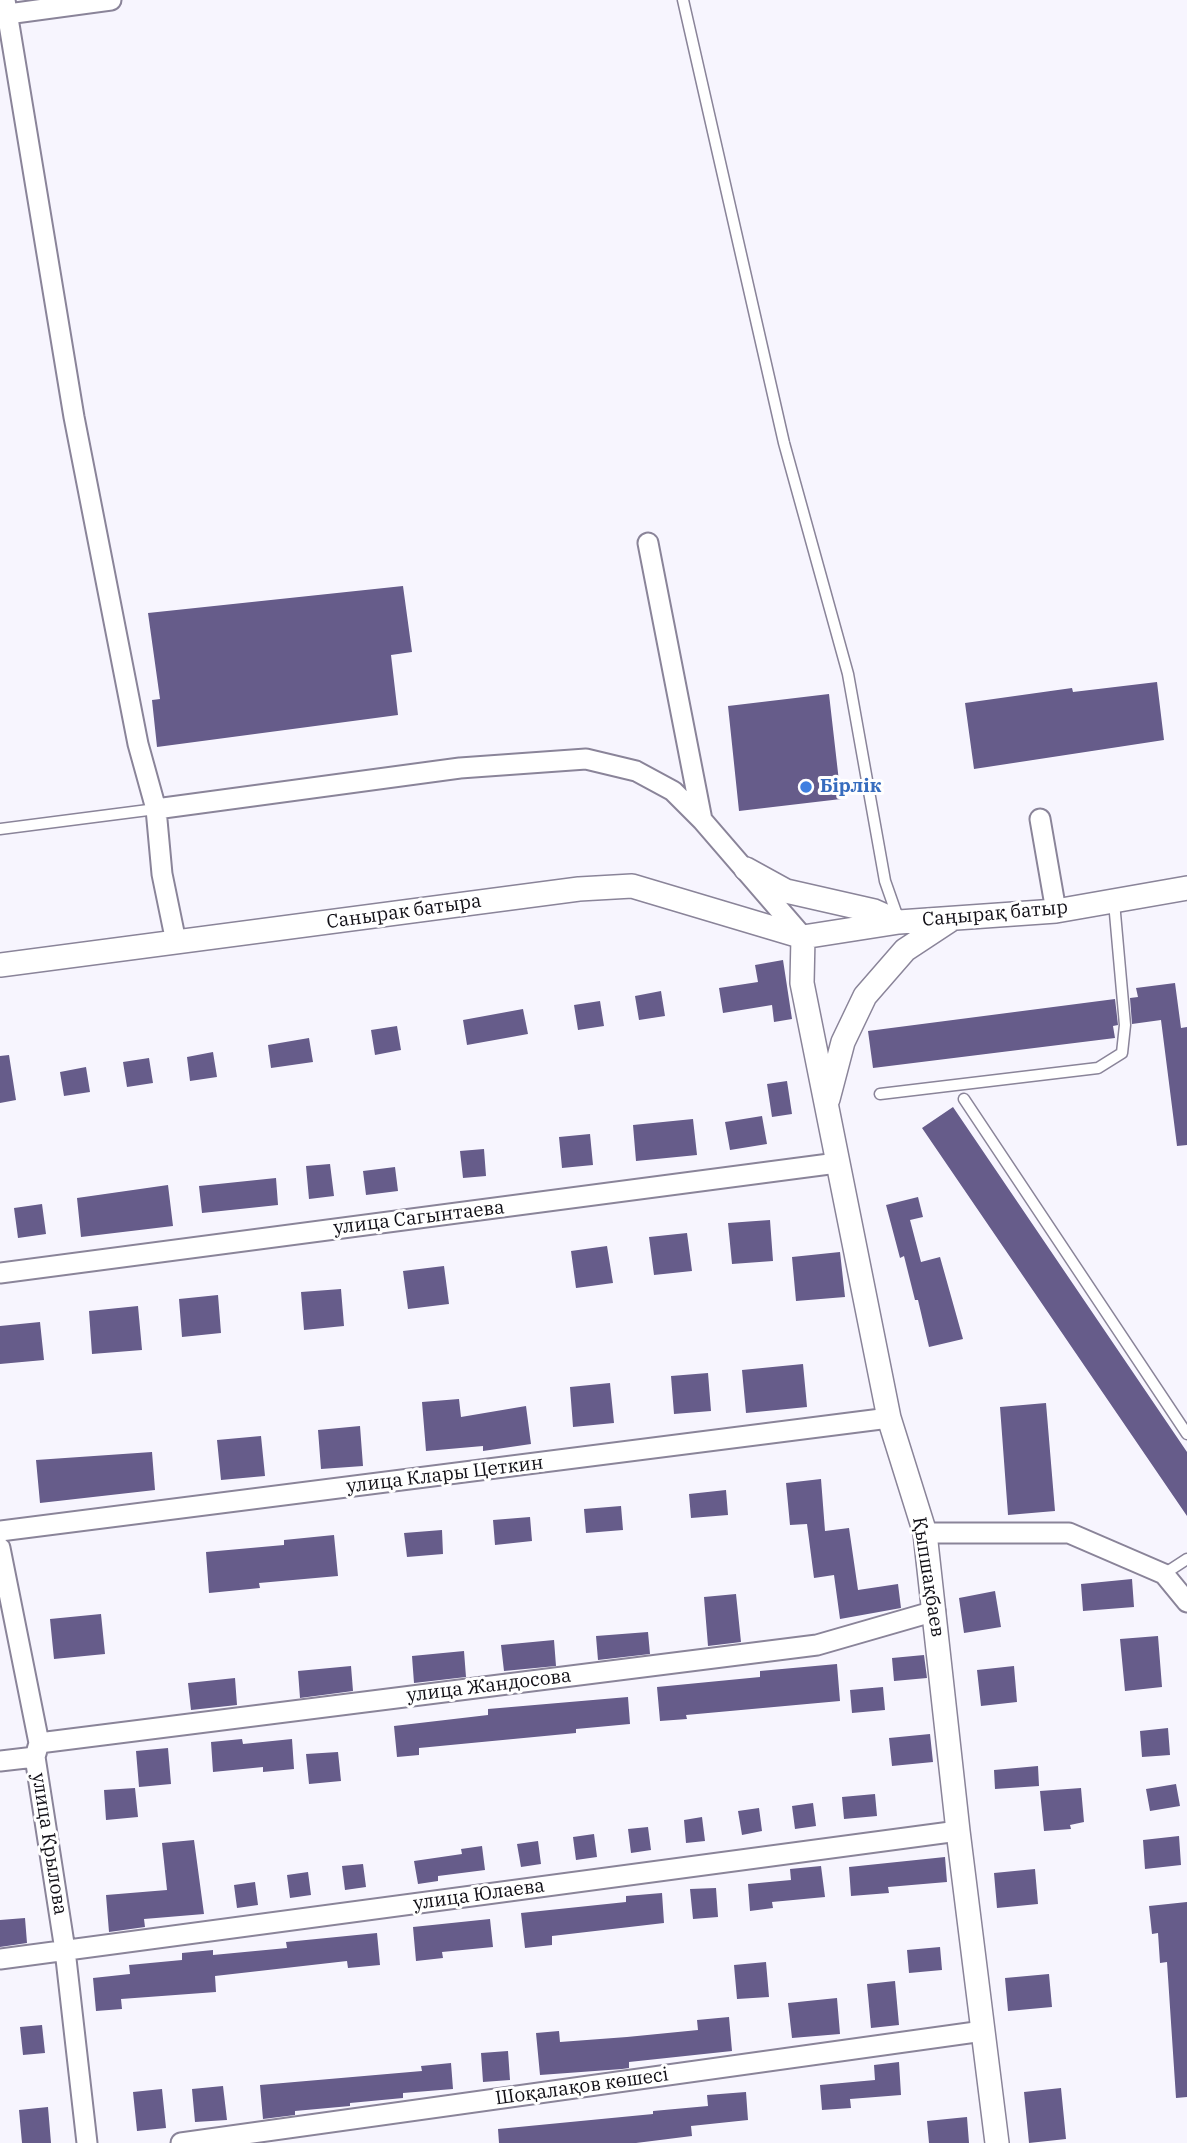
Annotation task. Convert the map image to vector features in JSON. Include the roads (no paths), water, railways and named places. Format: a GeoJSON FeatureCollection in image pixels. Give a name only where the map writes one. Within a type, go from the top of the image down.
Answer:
{"type":"FeatureCollection","features":[{"type":"Feature","properties":{"kind":"street"},"geometry":{"type":"LineString","coordinates":[[111,0],[4,10],[74,417],[138,744],[156,809],[162,873],[176,942]]}},
{"type":"Feature","properties":{"kind":"street"},"geometry":{"type":"LineString","coordinates":[[648,542],[702,820]]}},
{"type":"Feature","properties":{"kind":"street"},"geometry":{"type":"LineString","coordinates":[[156,809],[460,768],[586,760],[636,771],[673,791],[746,869],[803,937]]}},
{"type":"Feature","properties":{"kind":"street"},"geometry":{"type":"LineString","coordinates":[[1041,819],[1056,911]]}},
{"type":"Feature","properties":{"kind":"street"},"geometry":{"type":"LineString","coordinates":[[746,869],[786,891],[874,911],[899,922]]}},
{"type":"Feature","properties":{"kind":"street","name":"Санырак батыра"},"geometry":{"type":"LineString","coordinates":[[0,965],[579,889],[632,886],[803,937]]}},
{"type":"Feature","properties":{"kind":"street","name":"Саңырақ батыр"},"geometry":{"type":"LineString","coordinates":[[803,937],[899,922],[1056,911],[1187,888]]}},
{"type":"Feature","properties":{"kind":"street"},"geometry":{"type":"LineString","coordinates":[[826,1106],[843,1042],[865,996],[905,950],[952,919]]}},
{"type":"Feature","properties":{"kind":"street","name":"Қыпшақбаев"},"geometry":{"type":"LineString","coordinates":[[803,937],[802,983],[889,1418],[925,1533],[958,1831],[997,2143]]}},
{"type":"Feature","properties":{"kind":"street","name":"улица Сагынтаева"},"geometry":{"type":"LineString","coordinates":[[0,1273],[837,1163]]}},
{"type":"Feature","properties":{"kind":"street","name":"улица Клары Цеткин"},"geometry":{"type":"LineString","coordinates":[[0,1531],[889,1418]]}},
{"type":"Feature","properties":{"kind":"street"},"geometry":{"type":"LineString","coordinates":[[925,1533],[1069,1533],[1164,1574],[1187,1602]]}},
{"type":"Feature","properties":{"kind":"street","name":"улица Крылова"},"geometry":{"type":"LineString","coordinates":[[0,1548],[37,1750],[65,1950],[87,2143]]}},
{"type":"Feature","properties":{"kind":"street","name":"улица Жандосова"},"geometry":{"type":"LineString","coordinates":[[0,1761],[37,1750],[817,1645],[935,1611]]}},
{"type":"Feature","properties":{"kind":"street","name":"улица Юлаева"},"geometry":{"type":"LineString","coordinates":[[0,1959],[958,1831]]}},
{"type":"Feature","properties":{"kind":"street","name":"Шоқалақов көшесі"},"geometry":{"type":"LineString","coordinates":[[181,2143],[983,2031]]}},
{"type":"Feature","properties":{"kind":"lane"},"geometry":{"type":"LineString","coordinates":[[683,0],[784,443],[848,674],[885,881],[899,922]]}},
{"type":"Feature","properties":{"kind":"lane"},"geometry":{"type":"LineString","coordinates":[[0,829],[156,809]]}},
{"type":"Feature","properties":{"kind":"lane"},"geometry":{"type":"LineString","coordinates":[[880,1094],[1098,1068],[1122,1053],[1125,1024],[1114,901]]}},
{"type":"Feature","properties":{"kind":"lane"},"geometry":{"type":"LineString","coordinates":[[964,1099],[1187,1434]]}},
{"type":"Feature","properties":{"kind":"lane"},"geometry":{"type":"LineString","coordinates":[[1164,1574],[1187,1559]]}},
{"type":"Feature","properties":{"kind":"place","name":"Бірлік"},"geometry":{"type":"Point","coordinates":[806,787]}}]}
